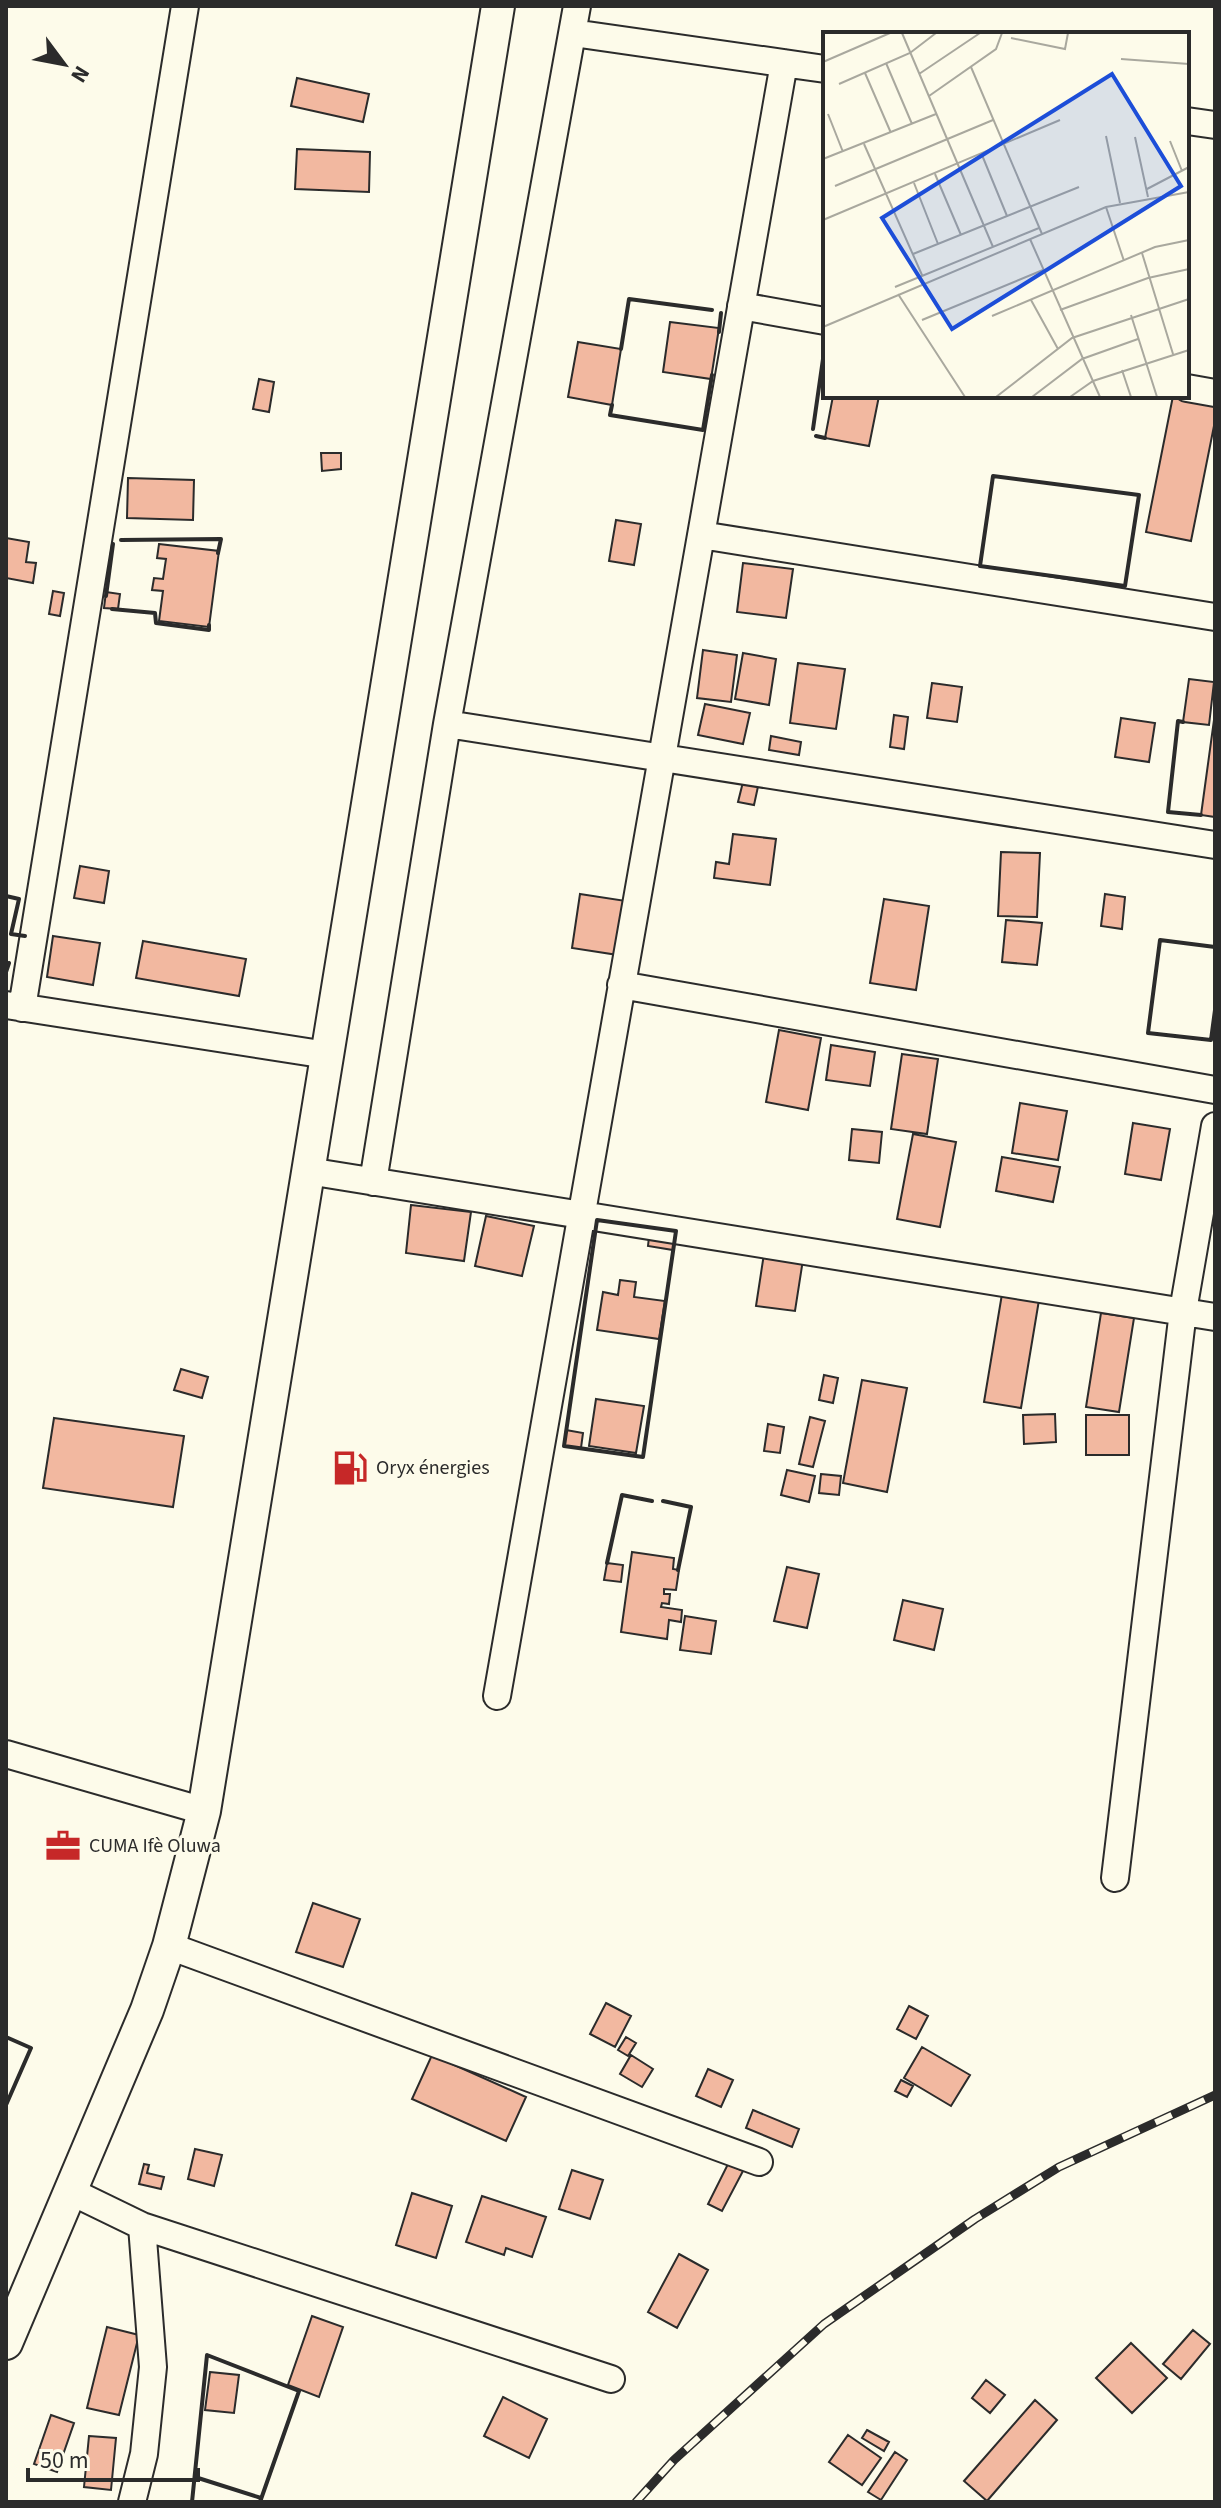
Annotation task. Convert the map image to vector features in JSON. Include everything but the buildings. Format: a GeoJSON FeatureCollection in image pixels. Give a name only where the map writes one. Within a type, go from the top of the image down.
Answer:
{"type":"FeatureCollection","features":[{"type":"Feature","properties":{"kind":"main road"},"geometry":{"type":"LineString","coordinates":[[6,2343],[147,2010],[169,1946],[204,1811],[498,6]]}},
{"type":"Feature","properties":{"kind":"street"},"geometry":{"type":"LineString","coordinates":[[185,6],[14,1007],[327,1055]]}},
{"type":"Feature","properties":{"kind":"street"},"geometry":{"type":"LineString","coordinates":[[373,1182],[447,724],[577,6]]}},
{"type":"Feature","properties":{"kind":"street"},"geometry":{"type":"LineString","coordinates":[[573,33],[823,69]]}},
{"type":"Feature","properties":{"kind":"street"},"geometry":{"type":"LineString","coordinates":[[497,1696],[784,63]]}},
{"type":"Feature","properties":{"kind":"street"},"geometry":{"type":"LineString","coordinates":[[1189,121],[1215,125]]}},
{"type":"Feature","properties":{"kind":"street"},"geometry":{"type":"LineString","coordinates":[[741,306],[823,321]]}},
{"type":"Feature","properties":{"kind":"street"},"geometry":{"type":"LineString","coordinates":[[1189,388],[1215,393]]}},
{"type":"Feature","properties":{"kind":"street"},"geometry":{"type":"LineString","coordinates":[[701,535],[1215,617]]}},
{"type":"Feature","properties":{"kind":"street"},"geometry":{"type":"LineString","coordinates":[[447,724],[1215,845]]}},
{"type":"Feature","properties":{"kind":"street"},"geometry":{"type":"LineString","coordinates":[[621,985],[1215,1090]]}},
{"type":"Feature","properties":{"kind":"street"},"geometry":{"type":"LineString","coordinates":[[1115,1878],[1183,1311],[1215,1126]]}},
{"type":"Feature","properties":{"kind":"street"},"geometry":{"type":"LineString","coordinates":[[308,1171],[1215,1317]]}},
{"type":"Feature","properties":{"kind":"street"},"geometry":{"type":"LineString","coordinates":[[6,1754],[204,1811]]}},
{"type":"Feature","properties":{"kind":"street"},"geometry":{"type":"LineString","coordinates":[[169,1946],[759,2162]]}},
{"type":"Feature","properties":{"kind":"street"},"geometry":{"type":"LineString","coordinates":[[72,2192],[142,2226],[611,2379]]}},
{"type":"Feature","properties":{"kind":"street"},"geometry":{"type":"LineString","coordinates":[[132,2502],[152,2403],[153,2367],[142,2226]]}},
{"type":"Feature","properties":{"kind":"railway"},"geometry":{"type":"LineString","coordinates":[[636,2502],[674,2460],[824,2324],[975,2219],[1059,2167],[1215,2095]]}},
{"type":"Feature","properties":{"kind":"wall"},"geometry":{"type":"LineString","coordinates":[[621,349],[629,299],[712,310]]}},
{"type":"Feature","properties":{"kind":"wall"},"geometry":{"type":"LineString","coordinates":[[719,332],[721,313]]}},
{"type":"Feature","properties":{"kind":"wall"},"geometry":{"type":"LineString","coordinates":[[813,429],[823,359]]}},
{"type":"Feature","properties":{"kind":"wall"},"geometry":{"type":"LineString","coordinates":[[612,405],[610,415],[703,430],[712,375]]}},
{"type":"Feature","properties":{"kind":"wall"},"geometry":{"type":"LineString","coordinates":[[816,436],[825,438]]}},
{"type":"Feature","properties":{"kind":"wall"},"geometry":{"type":"LineString","coordinates":[[993,476],[1139,495],[1125,586],[980,566],[993,476]]}},
{"type":"Feature","properties":{"kind":"wall"},"geometry":{"type":"LineString","coordinates":[[121,540],[221,539],[218,553]]}},
{"type":"Feature","properties":{"kind":"wall"},"geometry":{"type":"LineString","coordinates":[[106,596],[113,544]]}},
{"type":"Feature","properties":{"kind":"wall"},"geometry":{"type":"LineString","coordinates":[[112,609],[155,613],[156,623],[209,630],[209,625]]}},
{"type":"Feature","properties":{"kind":"wall"},"geometry":{"type":"LineString","coordinates":[[1183,722],[1178,721],[1168,812],[1201,815]]}},
{"type":"Feature","properties":{"kind":"wall"},"geometry":{"type":"LineString","coordinates":[[6,896],[19,899],[11,934],[25,936]]}},
{"type":"Feature","properties":{"kind":"wall"},"geometry":{"type":"LineString","coordinates":[[1215,947],[1160,940],[1148,1033],[1211,1040],[1215,1010]]}},
{"type":"Feature","properties":{"kind":"wall"},"geometry":{"type":"LineString","coordinates":[[6,972],[9,963]]}},
{"type":"Feature","properties":{"kind":"wall"},"geometry":{"type":"LineString","coordinates":[[597,1220],[676,1231],[643,1457],[564,1446],[597,1220]]}},
{"type":"Feature","properties":{"kind":"wall"},"geometry":{"type":"LineString","coordinates":[[607,1563],[622,1495],[652,1501]]}},
{"type":"Feature","properties":{"kind":"wall"},"geometry":{"type":"LineString","coordinates":[[663,1501],[691,1507],[678,1570]]}},
{"type":"Feature","properties":{"kind":"wall"},"geometry":{"type":"LineString","coordinates":[[6,2037],[31,2048],[6,2105]]}},
{"type":"Feature","properties":{"kind":"wall"},"geometry":{"type":"LineString","coordinates":[[192,2502],[207,2355],[299,2391],[260,2502]]}},
{"type":"Feature","properties":{"kind":"wall"},"geometry":{"type":"LineString","coordinates":[[195,2477],[261,2498]]}},
{"type":"Feature","properties":{"kind":"place","name":"Oryx énergies"},"geometry":{"type":"Point","coordinates":[350,1468]}},
{"type":"Feature","properties":{"kind":"place","name":"CUMA Ifè Oluwa"},"geometry":{"type":"Point","coordinates":[63,1846]}}]}
